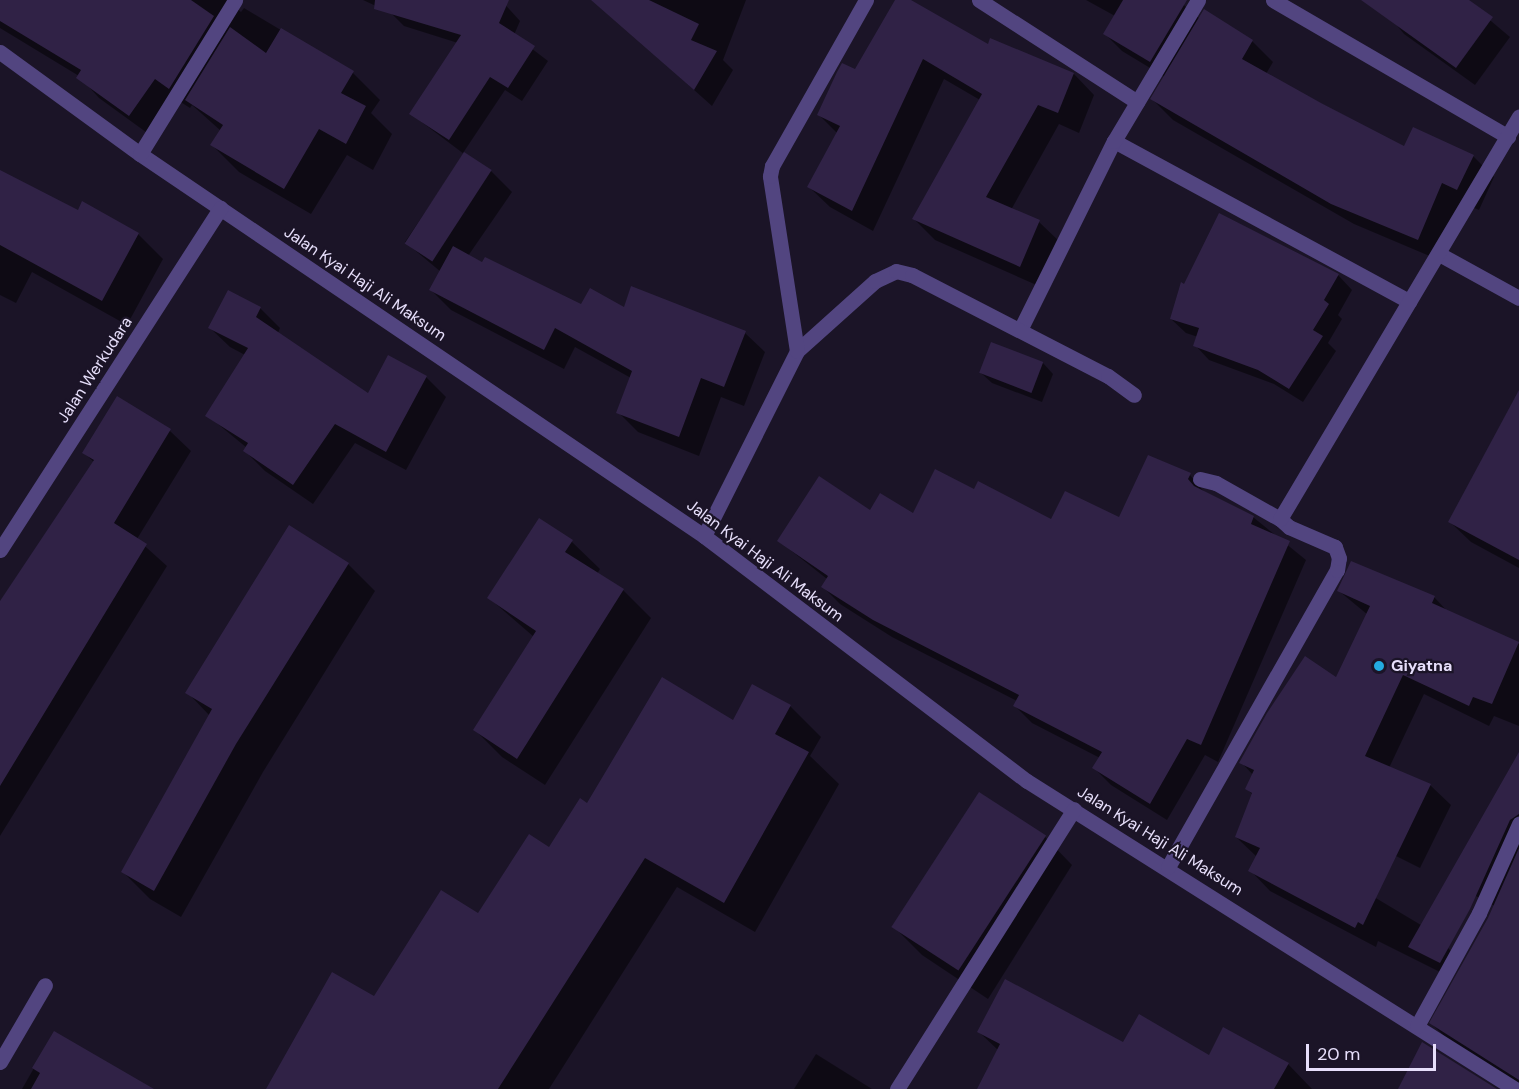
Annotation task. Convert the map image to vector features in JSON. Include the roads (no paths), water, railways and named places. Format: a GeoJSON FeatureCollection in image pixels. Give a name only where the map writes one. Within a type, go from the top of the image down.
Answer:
{"type":"FeatureCollection","features":[{"type":"Feature","properties":{"kind":"street"},"geometry":{"type":"LineString","coordinates":[[140,154],[235,0]]}},
{"type":"Feature","properties":{"kind":"street"},"geometry":{"type":"LineString","coordinates":[[797,351],[770,176],[866,0]]}},
{"type":"Feature","properties":{"kind":"street"},"geometry":{"type":"LineString","coordinates":[[980,0],[1137,102]]}},
{"type":"Feature","properties":{"kind":"street"},"geometry":{"type":"LineString","coordinates":[[1020,330],[1114,141],[1198,0]]}},
{"type":"Feature","properties":{"kind":"street"},"geometry":{"type":"LineString","coordinates":[[1273,0],[1508,137]]}},
{"type":"Feature","properties":{"kind":"street","name":"Jalan Kyai Haji Ali Maksum"},"geometry":{"type":"LineString","coordinates":[[0,52],[140,154],[704,536],[1027,781],[1168,867],[1515,1089]]}},
{"type":"Feature","properties":{"kind":"street"},"geometry":{"type":"LineString","coordinates":[[1280,519],[1519,117]]}},
{"type":"Feature","properties":{"kind":"street"},"geometry":{"type":"LineString","coordinates":[[1114,141],[1409,301]]}},
{"type":"Feature","properties":{"kind":"street","name":"Jalan Werkudara"},"geometry":{"type":"LineString","coordinates":[[0,550],[220,208]]}},
{"type":"Feature","properties":{"kind":"street"},"geometry":{"type":"LineString","coordinates":[[1439,254],[1519,298]]}},
{"type":"Feature","properties":{"kind":"street"},"geometry":{"type":"LineString","coordinates":[[704,536],[797,351],[875,280],[896,271],[912,275],[1020,330],[1108,376],[1134,395]]}},
{"type":"Feature","properties":{"kind":"street"},"geometry":{"type":"LineString","coordinates":[[1168,867],[1337,570],[1339,558],[1335,547],[1289,527],[1280,519],[1216,483],[1200,479]]}},
{"type":"Feature","properties":{"kind":"street"},"geometry":{"type":"LineString","coordinates":[[897,1089],[1074,809]]}},
{"type":"Feature","properties":{"kind":"street"},"geometry":{"type":"LineString","coordinates":[[1418,1026],[1479,913],[1519,825]]}},
{"type":"Feature","properties":{"kind":"street"},"geometry":{"type":"LineString","coordinates":[[0,1062],[45,985]]}},
{"type":"Feature","properties":{"kind":"place","name":"Giyatna"},"geometry":{"type":"Point","coordinates":[1379,666]}}]}
